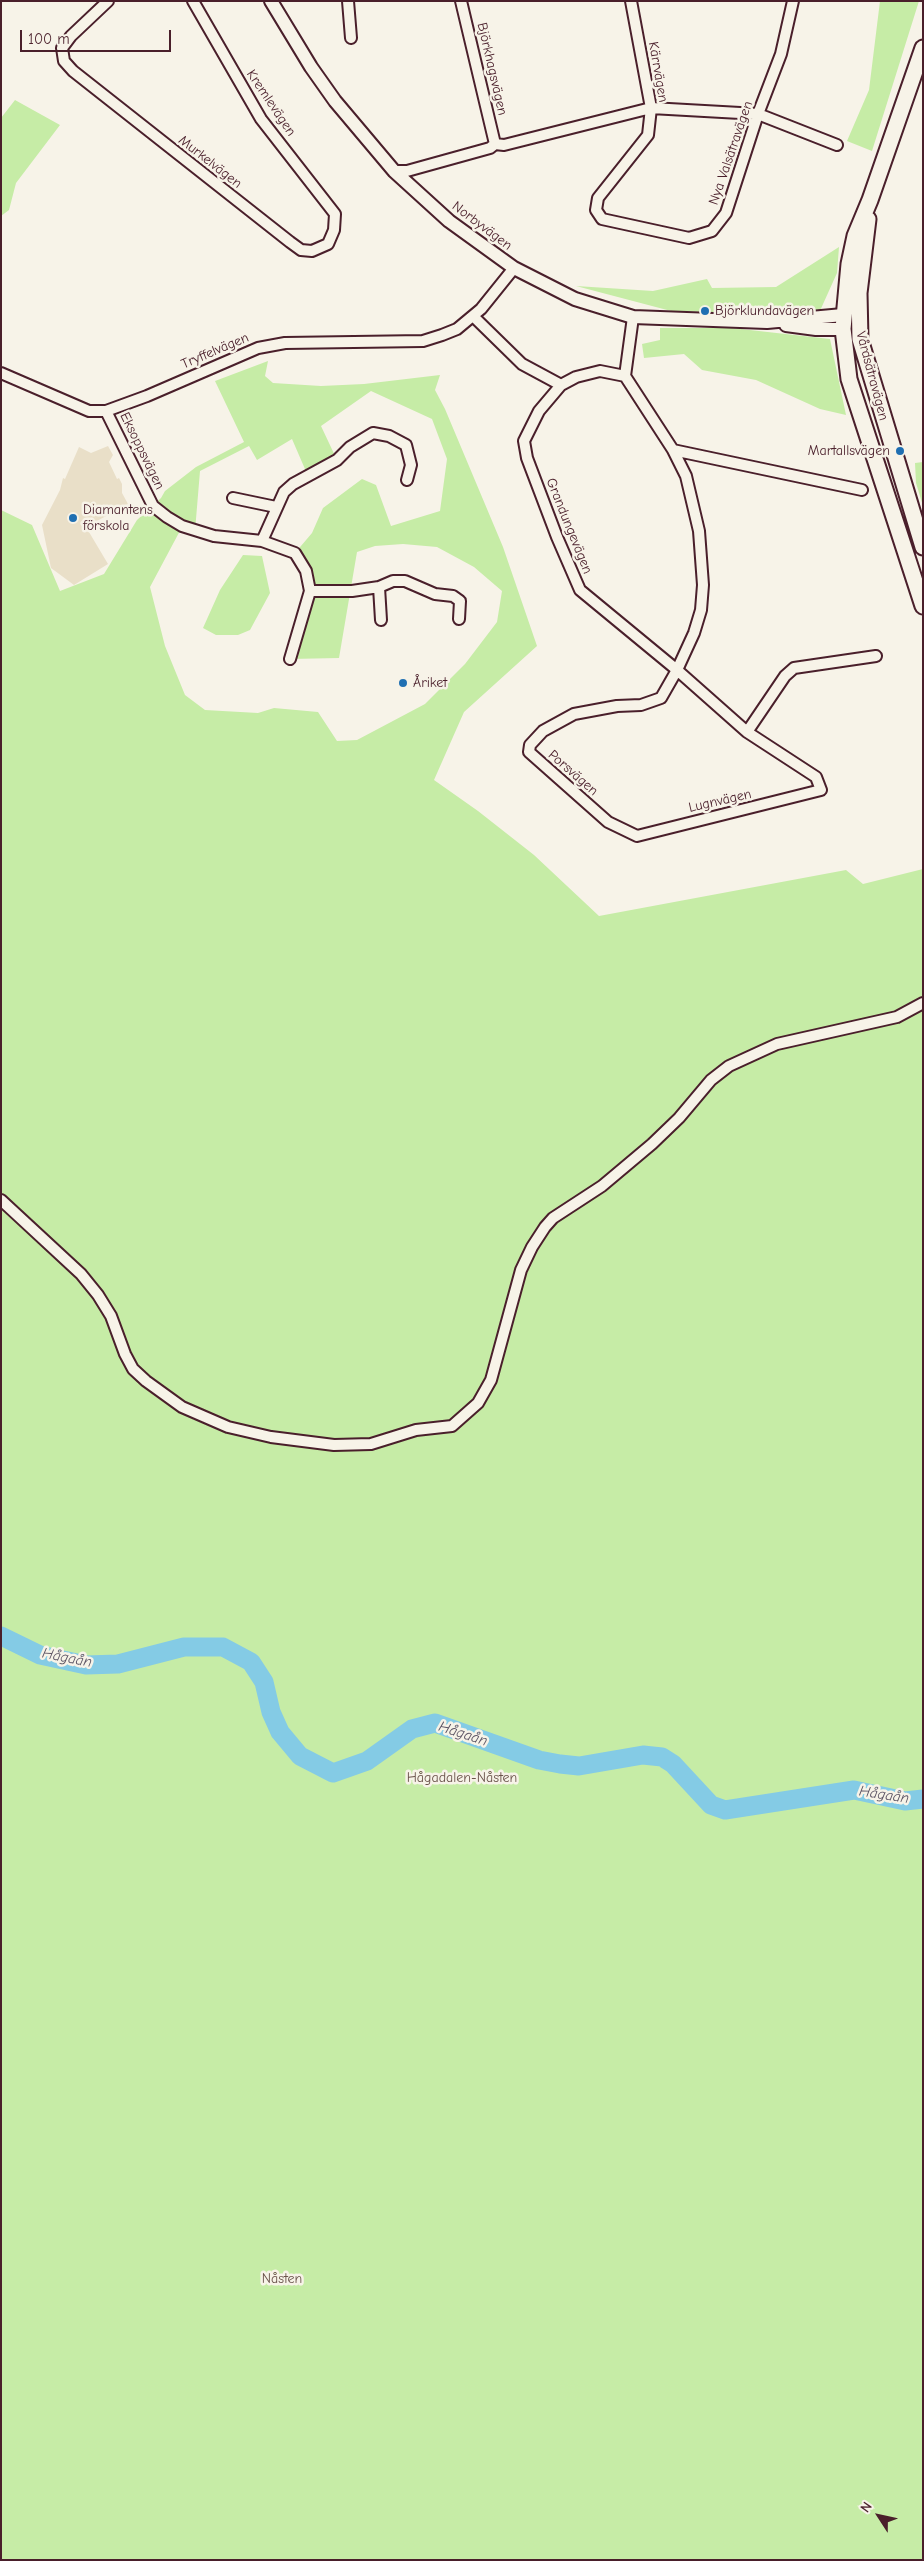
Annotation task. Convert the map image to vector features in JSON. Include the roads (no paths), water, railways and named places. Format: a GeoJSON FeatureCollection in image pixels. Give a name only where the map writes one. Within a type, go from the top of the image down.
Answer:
{"type":"FeatureCollection","features":[{"type":"Feature","properties":{"kind":"main road","name":"Vårdsätravägen"},"geometry":{"type":"LineString","coordinates":[[923,48],[870,200],[855,236],[850,379],[923,606]]}},
{"type":"Feature","properties":{"kind":"main road","name":"Vårdsätravägen"},"geometry":{"type":"LineString","coordinates":[[851,322],[923,547]]}},
{"type":"Feature","properties":{"kind":"street","name":"Murkelvägen"},"geometry":{"type":"LineString","coordinates":[[108,1],[71,36],[61,53],[64,61],[73,71],[301,250],[312,251],[328,244],[334,230],[336,214]]}},
{"type":"Feature","properties":{"kind":"street","name":"Kremlevägen"},"geometry":{"type":"LineString","coordinates":[[193,1],[261,118],[336,214]]}},
{"type":"Feature","properties":{"kind":"street","name":"Norbyvägen"},"geometry":{"type":"LineString","coordinates":[[272,1],[335,102],[394,171],[449,221],[514,268],[575,299],[632,317],[767,322],[851,322]]}},
{"type":"Feature","properties":{"kind":"street"},"geometry":{"type":"LineString","coordinates":[[348,1],[351,38]]}},
{"type":"Feature","properties":{"kind":"street","name":"Björkhagsvägen"},"geometry":{"type":"LineString","coordinates":[[461,1],[495,144]]}},
{"type":"Feature","properties":{"kind":"street","name":"Kärrvägen"},"geometry":{"type":"LineString","coordinates":[[602,219],[596,210],[598,198],[648,135],[651,108],[631,1]]}},
{"type":"Feature","properties":{"kind":"street","name":"Nya Valsätravägen"},"geometry":{"type":"LineString","coordinates":[[602,219],[689,238],[712,231],[726,213],[758,114],[781,54],[793,1]]}},
{"type":"Feature","properties":{"kind":"street"},"geometry":{"type":"LineString","coordinates":[[394,171],[407,171],[490,148],[495,144],[504,145],[651,108],[758,114],[837,145]]}},
{"type":"Feature","properties":{"kind":"street","name":"Tryffelvägen"},"geometry":{"type":"LineString","coordinates":[[1,372],[88,411],[106,411],[147,396],[253,349],[285,343],[424,341],[456,329],[473,316],[514,268]]}},
{"type":"Feature","properties":{"kind":"street"},"geometry":{"type":"LineString","coordinates":[[473,316],[522,364],[561,385]]}},
{"type":"Feature","properties":{"kind":"street"},"geometry":{"type":"LineString","coordinates":[[632,317],[625,376],[673,450],[686,476],[697,519],[703,586],[700,610],[694,633],[677,670]]}},
{"type":"Feature","properties":{"kind":"street","name":"Grandungevägen"},"geometry":{"type":"LineString","coordinates":[[625,376],[600,371],[576,377],[561,385],[539,411],[524,441],[527,458],[557,537],[580,590],[677,670],[747,732],[816,777],[821,790]]}},
{"type":"Feature","properties":{"kind":"street","name":"Eksoppsvägen"},"geometry":{"type":"LineString","coordinates":[[106,411],[153,506],[182,526],[214,536],[262,541],[295,553],[306,571],[310,591]]}},
{"type":"Feature","properties":{"kind":"street"},"geometry":{"type":"LineString","coordinates":[[262,541],[284,492],[293,484],[337,460],[350,447],[373,433],[389,436],[406,445],[412,465],[407,480]]}},
{"type":"Feature","properties":{"kind":"street"},"geometry":{"type":"LineString","coordinates":[[673,450],[862,490]]}},
{"type":"Feature","properties":{"kind":"street"},"geometry":{"type":"LineString","coordinates":[[233,498],[276,507]]}},
{"type":"Feature","properties":{"kind":"street"},"geometry":{"type":"LineString","coordinates":[[290,659],[310,591],[352,591],[393,582],[405,582],[435,594],[453,596],[460,601],[459,619]]}},
{"type":"Feature","properties":{"kind":"street"},"geometry":{"type":"LineString","coordinates":[[379,586],[381,620]]}},
{"type":"Feature","properties":{"kind":"street"},"geometry":{"type":"LineString","coordinates":[[747,732],[785,676],[794,668],[876,656]]}},
{"type":"Feature","properties":{"kind":"street","name":"Porsvägen"},"geometry":{"type":"LineString","coordinates":[[626,833],[608,822],[542,766],[529,752],[530,745],[543,732],[574,714],[617,706],[641,705],[661,698],[677,670]]}},
{"type":"Feature","properties":{"kind":"street","name":"Lugnvägen"},"geometry":{"type":"LineString","coordinates":[[626,833],[637,836],[821,790]]}},
{"type":"Feature","properties":{"kind":"street"},"geometry":{"type":"LineString","coordinates":[[1,1200],[81,1274],[98,1295],[111,1316],[125,1354],[133,1369],[146,1382],[182,1407],[228,1427],[271,1437],[334,1445],[371,1444],[416,1430],[452,1426],[478,1403],[491,1380],[521,1270],[532,1247],[545,1227],[554,1218],[602,1186],[652,1144],[679,1118],[711,1080],[729,1066],[777,1044],[897,1017],[923,1004]]}},
{"type":"Feature","properties":{"kind":"waterway","name":"Hågaån"},"geometry":{"type":"LineString","coordinates":[[1,1636],[40,1655],[86,1665],[118,1664],[184,1647],[223,1647],[251,1662],[264,1682],[271,1712],[280,1732],[300,1756],[333,1773],[367,1761],[412,1729],[435,1723],[539,1760],[560,1764],[579,1766],[643,1755],[662,1757],[673,1764],[711,1805],[725,1810],[854,1790],[905,1801],[923,1799]]}},
{"type":"Feature","properties":{"kind":"place","name":"Björklundavägen"},"geometry":{"type":"Point","coordinates":[705,311]}},
{"type":"Feature","properties":{"kind":"place","name":"Martallsvägen"},"geometry":{"type":"Point","coordinates":[900,451]}},
{"type":"Feature","properties":{"kind":"place","name":"Diamantens förskola"},"geometry":{"type":"Point","coordinates":[73,518]}},
{"type":"Feature","properties":{"kind":"place","name":"Åriket"},"geometry":{"type":"Point","coordinates":[403,683]}},
{"type":"Feature","properties":{"kind":"park label","name":"Hågadalen-Nåsten"},"geometry":{"type":"Point","coordinates":[462,1778]}},
{"type":"Feature","properties":{"kind":"park label","name":"Nåsten"},"geometry":{"type":"Point","coordinates":[282,2279]}}]}
